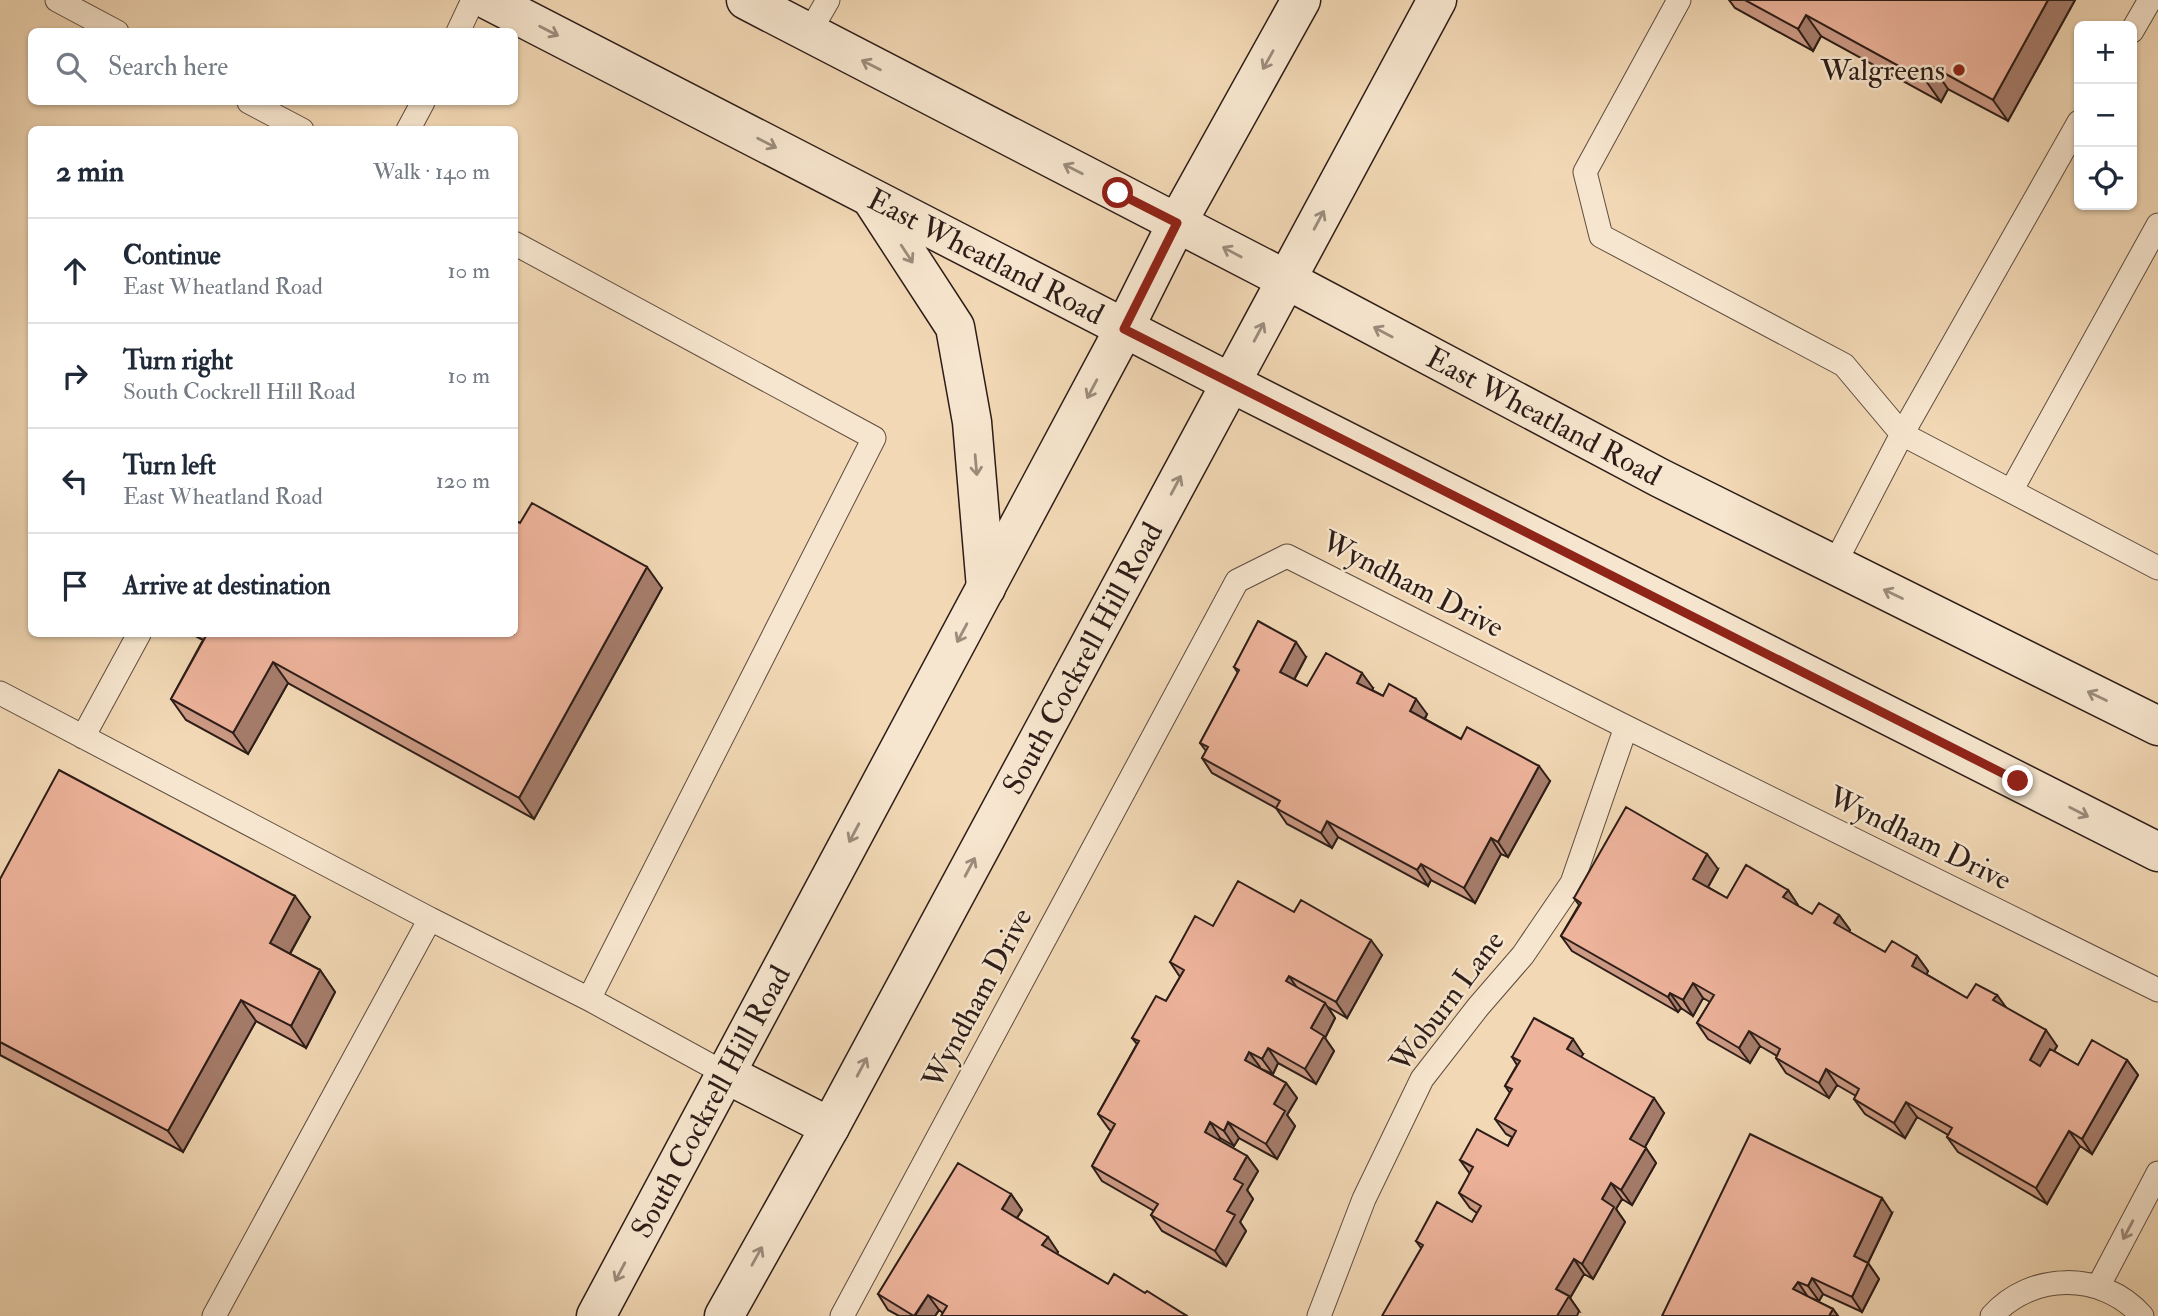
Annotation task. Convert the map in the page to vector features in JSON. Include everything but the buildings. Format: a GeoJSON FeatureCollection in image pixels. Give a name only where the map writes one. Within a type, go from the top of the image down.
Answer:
{"type":"FeatureCollection","features":[{"type":"Feature","properties":{"kind":"main road","name":"East Wheatland Road"},"geometry":{"type":"LineString","coordinates":[[488,0],[1124,329],[2158,852]]}},
{"type":"Feature","properties":{"kind":"main road","name":"East Wheatland Road"},"geometry":{"type":"LineString","coordinates":[[746,0],[1287,280],[1661,478],[2158,726]]}},
{"type":"Feature","properties":{"kind":"main road","name":"South Cockrell Hill Road"},"geometry":{"type":"LineString","coordinates":[[596,1316],[1124,329],[1177,223],[1301,0]]}},
{"type":"Feature","properties":{"kind":"main road","name":"South Cockrell Hill Road"},"geometry":{"type":"LineString","coordinates":[[724,1316],[830,1127],[1437,0]]}},
{"type":"Feature","properties":{"kind":"main road"},"geometry":{"type":"LineString","coordinates":[[870,197],[955,327],[972,422],[986,588]]}},
{"type":"Feature","properties":{"kind":"main road"},"geometry":{"type":"LineString","coordinates":[[726,1074],[830,1127]]}},
{"type":"Feature","properties":{"kind":"lane"},"geometry":{"type":"LineString","coordinates":[[57,0],[110,28]]}},
{"type":"Feature","properties":{"kind":"lane"},"geometry":{"type":"LineString","coordinates":[[460,28],[473,0]]}},
{"type":"Feature","properties":{"kind":"lane"},"geometry":{"type":"LineString","coordinates":[[809,33],[828,0]]}},
{"type":"Feature","properties":{"kind":"lane"},"geometry":{"type":"LineString","coordinates":[[1679,0],[1585,172],[1601,236],[1844,365],[1902,434],[2158,568]]}},
{"type":"Feature","properties":{"kind":"lane"},"geometry":{"type":"LineString","coordinates":[[2137,22],[2146,4]]}},
{"type":"Feature","properties":{"kind":"lane"},"geometry":{"type":"LineString","coordinates":[[255,105],[294,126]]}},
{"type":"Feature","properties":{"kind":"lane"},"geometry":{"type":"LineString","coordinates":[[410,126],[420,105]]}},
{"type":"Feature","properties":{"kind":"lane"},"geometry":{"type":"LineString","coordinates":[[1834,565],[1902,434],[2074,131]]}},
{"type":"Feature","properties":{"kind":"lane"},"geometry":{"type":"LineString","coordinates":[[2011,491],[2158,225]]}},
{"type":"Feature","properties":{"kind":"lane"},"geometry":{"type":"LineString","coordinates":[[518,245],[874,438],[589,999]]}},
{"type":"Feature","properties":{"kind":"lane","name":"Wyndham Drive"},"geometry":{"type":"LineString","coordinates":[[842,1316],[1237,581],[1287,556],[2158,990]]}},
{"type":"Feature","properties":{"kind":"lane"},"geometry":{"type":"LineString","coordinates":[[83,737],[137,637]]}},
{"type":"Feature","properties":{"kind":"lane"},"geometry":{"type":"LineString","coordinates":[[0,693],[430,919],[589,999],[726,1074]]}},
{"type":"Feature","properties":{"kind":"lane","name":"Woburn Lane"},"geometry":{"type":"LineString","coordinates":[[1319,1316],[1364,1199],[1422,1079],[1523,955],[1572,883],[1626,727]]}},
{"type":"Feature","properties":{"kind":"lane"},"geometry":{"type":"LineString","coordinates":[[214,1316],[430,919]]}},
{"type":"Feature","properties":{"kind":"lane"},"geometry":{"type":"LineString","coordinates":[[2098,1287],[2158,1173]]}},
{"type":"Feature","properties":{"kind":"lane"},"geometry":{"type":"LineString","coordinates":[[1992,1316],[2002,1305],[2028,1288],[2058,1283],[2098,1287],[2117,1296],[2142,1316]]}},
{"type":"Feature","properties":{"kind":"place","name":"Walgreens"},"geometry":{"type":"Point","coordinates":[1959,70]}},
{"type":"Feature","properties":{"kind":"route"},"geometry":{"type":"LineString","coordinates":[[1118,193],[1177,223],[1124,329],[2018,781]]}}]}
